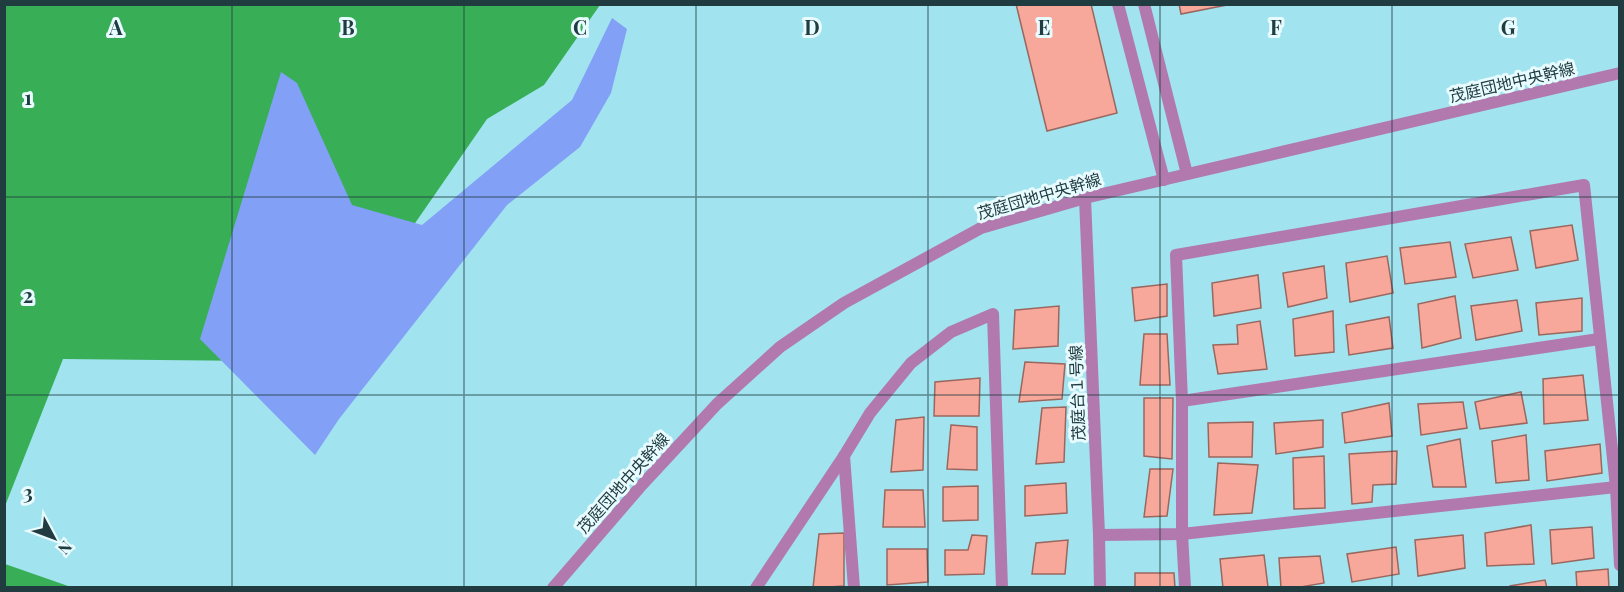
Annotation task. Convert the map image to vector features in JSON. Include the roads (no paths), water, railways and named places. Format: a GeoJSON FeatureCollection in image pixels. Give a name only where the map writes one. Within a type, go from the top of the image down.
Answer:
{"type":"FeatureCollection","features":[{"type":"Feature","properties":{"kind":"street"},"geometry":{"type":"LineString","coordinates":[[1118,4],[1164,180]]}},
{"type":"Feature","properties":{"kind":"street"},"geometry":{"type":"LineString","coordinates":[[1144,4],[1187,174]]}},
{"type":"Feature","properties":{"kind":"street","name":"茂庭団地中央幹線"},"geometry":{"type":"LineString","coordinates":[[553,588],[640,487],[717,404],[780,347],[844,303],[981,228],[1085,198],[1620,73]]}},
{"type":"Feature","properties":{"kind":"street"},"geometry":{"type":"LineString","coordinates":[[1185,588],[1182,534],[1182,401],[1176,255],[1584,185],[1616,487],[1620,565]]}},
{"type":"Feature","properties":{"kind":"street","name":"茂庭台１号線"},"geometry":{"type":"LineString","coordinates":[[1085,198],[1100,588]]}},
{"type":"Feature","properties":{"kind":"street"},"geometry":{"type":"LineString","coordinates":[[756,588],[844,456],[870,412],[911,363],[951,332],[993,314],[1002,588]]}},
{"type":"Feature","properties":{"kind":"street"},"geometry":{"type":"LineString","coordinates":[[1182,401],[1599,339]]}},
{"type":"Feature","properties":{"kind":"street"},"geometry":{"type":"LineString","coordinates":[[844,456],[854,588]]}},
{"type":"Feature","properties":{"kind":"street"},"geometry":{"type":"LineString","coordinates":[[1099,535],[1182,534],[1616,487]]}},
{"type":"Feature","properties":{"kind":"water"},"geometry":{"type":"Polygon","coordinates":[[[612,18],[627,29],[611,93],[580,147],[507,205],[339,419],[315,455],[200,339],[281,72],[297,83],[352,205],[422,225],[572,100],[612,18]]]}}]}
